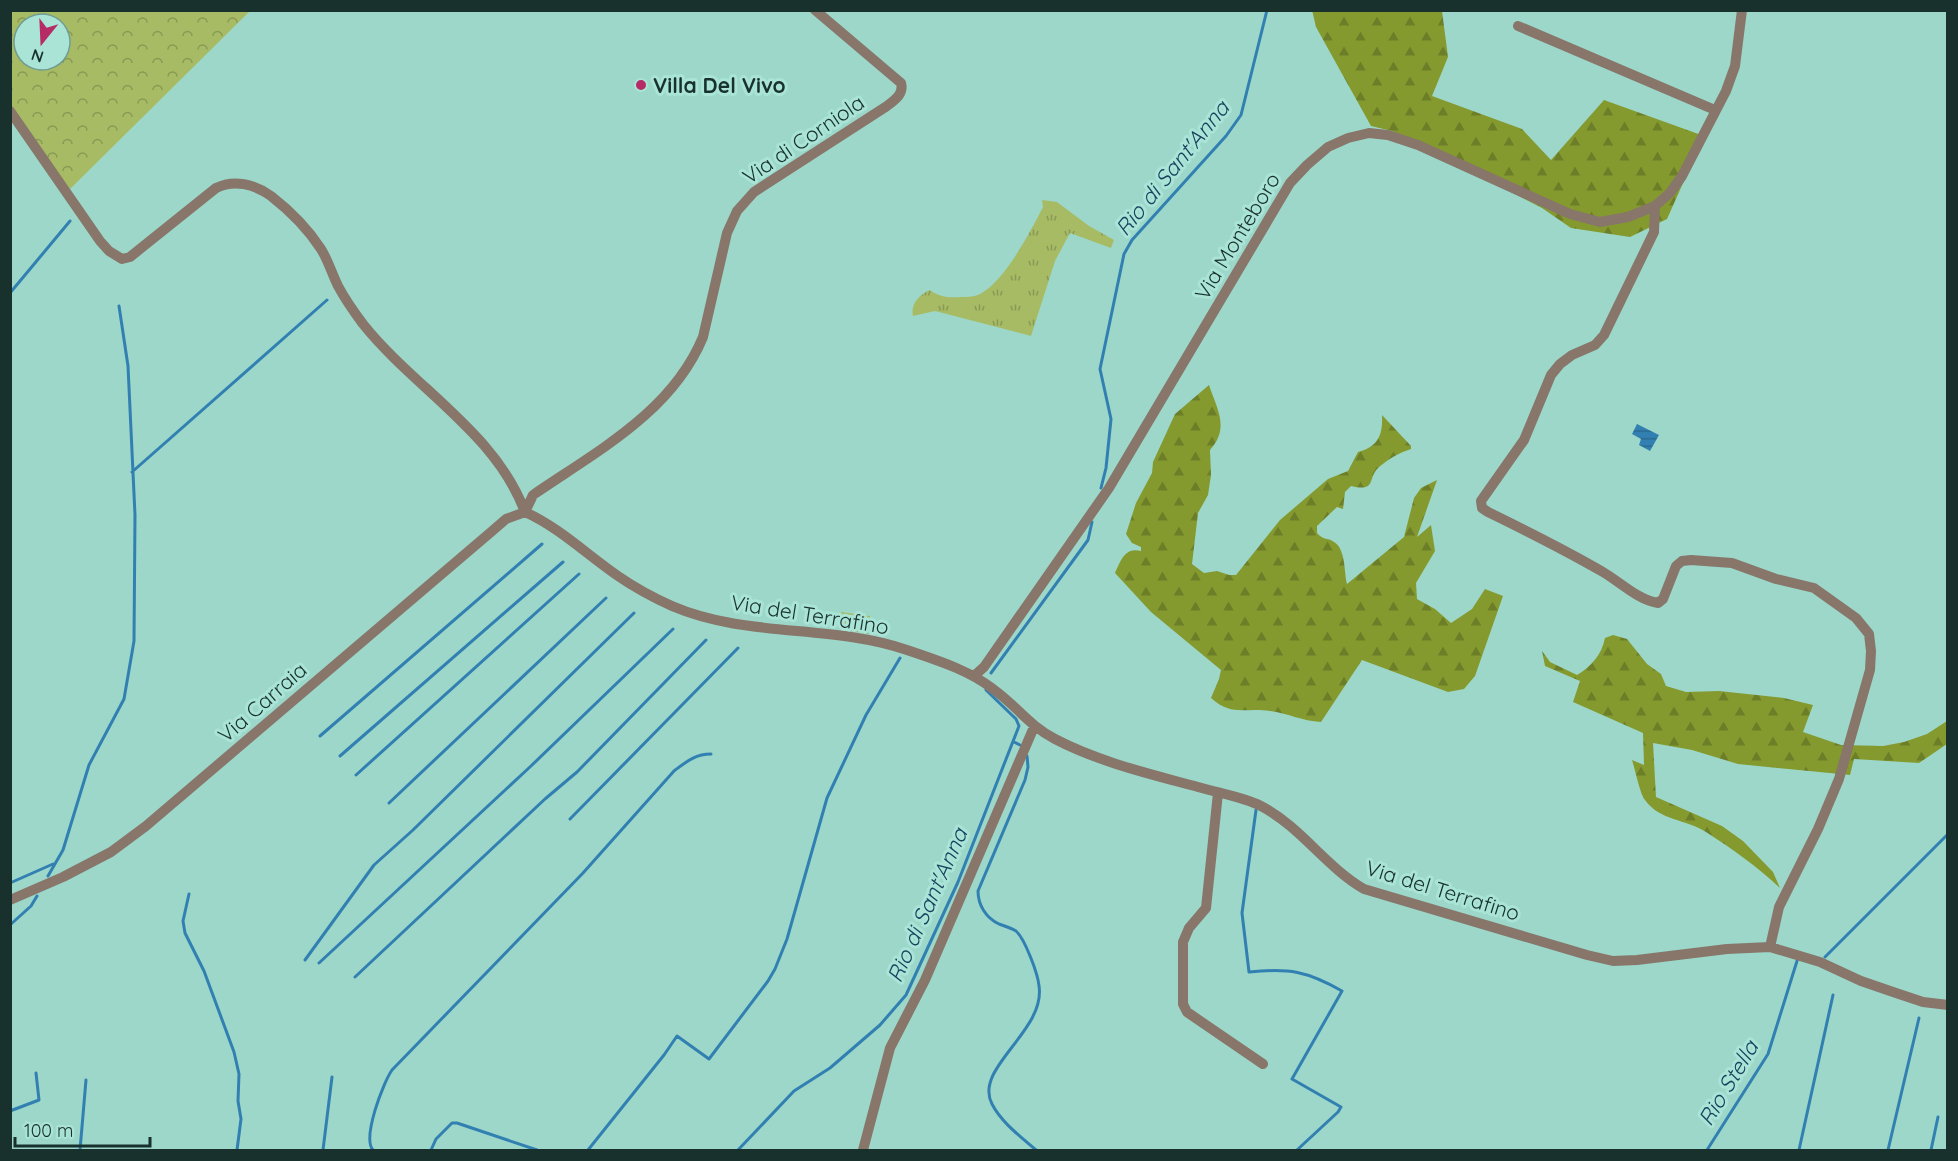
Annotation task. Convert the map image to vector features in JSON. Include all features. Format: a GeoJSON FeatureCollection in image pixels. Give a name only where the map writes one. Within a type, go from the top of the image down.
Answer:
{"type":"FeatureCollection","features":[{"type":"Feature","properties":{"kind":"street","name":"Via di Corniola"},"geometry":{"type":"LineString","coordinates":[[525,512],[533,495],[646,417],[681,379],[703,337],[727,233],[737,211],[754,192],[900,96],[901,83],[815,10]]}},
{"type":"Feature","properties":{"kind":"street","name":"Via Monteboro"},"geometry":{"type":"LineString","coordinates":[[974,676],[984,667],[1109,488],[1290,183],[1307,165],[1328,147],[1348,138],[1370,133],[1388,135],[1418,145],[1570,214],[1600,222],[1628,217],[1655,206],[1670,193],[1682,176],[1726,91],[1735,66],[1742,10]]}},
{"type":"Feature","properties":{"kind":"street"},"geometry":{"type":"LineString","coordinates":[[1518,26],[1715,111]]}},
{"type":"Feature","properties":{"kind":"street"},"geometry":{"type":"LineString","coordinates":[[10,111],[100,241],[109,251],[122,259],[130,257],[221,185],[243,184],[258,188],[272,197],[299,222],[321,249],[339,288],[363,323],[396,361],[476,436],[501,466],[518,492],[525,512]]}},
{"type":"Feature","properties":{"kind":"street"},"geometry":{"type":"LineString","coordinates":[[1655,206],[1654,232],[1604,335],[1595,345],[1572,355],[1560,364],[1551,375],[1524,440],[1481,501],[1482,508],[1603,572],[1649,602],[1658,603],[1663,599],[1676,566],[1682,561],[1732,563],[1776,579],[1814,588],[1856,618],[1869,634],[1870,670],[1839,779],[1818,829],[1779,907],[1770,947]]}},
{"type":"Feature","properties":{"kind":"street","name":"Via del Terrafino"},"geometry":{"type":"LineString","coordinates":[[525,512],[543,520],[568,537],[619,577],[672,606],[756,627],[819,632],[884,642],[974,676],[1002,695],[1034,727],[1084,753],[1260,805],[1310,842],[1347,879],[1364,889],[1613,961],[1727,949],[1770,947],[1820,962],[1861,981],[1923,1002],[1947,1005]]}},
{"type":"Feature","properties":{"kind":"street","name":"Via Carraia"},"geometry":{"type":"LineString","coordinates":[[10,900],[111,852],[146,826],[506,519],[525,512]]}},
{"type":"Feature","properties":{"kind":"street"},"geometry":{"type":"LineString","coordinates":[[862,1150],[890,1048],[925,980],[1034,727]]}},
{"type":"Feature","properties":{"kind":"street"},"geometry":{"type":"LineString","coordinates":[[1218,793],[1206,908],[1189,928],[1183,942],[1183,1004],[1187,1012],[1263,1064]]}},
{"type":"Feature","properties":{"kind":"green space"},"geometry":{"type":"Polygon","coordinates":[[[1312,10],[1442,11],[1448,57],[1432,96],[1522,129],[1551,160],[1604,100],[1704,136],[1667,219],[1630,237],[1571,228],[1542,208],[1392,131],[1371,126],[1316,27],[1312,10]]]}},
{"type":"Feature","properties":{"kind":"green space"},"geometry":{"type":"Polygon","coordinates":[[[10,11],[250,11],[70,189],[11,111],[10,11]]]}},
{"type":"Feature","properties":{"kind":"green space"},"geometry":{"type":"Polygon","coordinates":[[[1042,200],[1057,202],[1089,226],[1114,240],[1111,248],[1070,233],[1055,261],[1031,336],[935,311],[913,316],[913,307],[917,300],[930,290],[944,296],[966,297],[978,295],[989,288],[999,278],[1024,242],[1043,207],[1042,200]]]}},
{"type":"Feature","properties":{"kind":"green space"},"geometry":{"type":"Polygon","coordinates":[[[1209,385],[1221,426],[1216,442],[1210,450],[1211,475],[1208,495],[1198,513],[1192,564],[1204,573],[1217,571],[1236,575],[1280,520],[1328,479],[1348,471],[1358,452],[1375,443],[1380,434],[1382,415],[1411,446],[1411,449],[1393,457],[1378,468],[1368,486],[1351,486],[1345,492],[1343,509],[1337,507],[1317,526],[1317,533],[1334,542],[1341,550],[1347,584],[1404,537],[1414,498],[1421,488],[1437,480],[1417,537],[1431,525],[1435,551],[1416,583],[1417,599],[1435,609],[1451,623],[1472,609],[1485,589],[1503,596],[1475,676],[1464,689],[1448,692],[1362,660],[1321,722],[1270,711],[1232,709],[1211,698],[1221,670],[1151,612],[1115,573],[1127,553],[1141,551],[1141,547],[1132,543],[1126,534],[1136,503],[1152,473],[1153,462],[1175,414],[1209,385]]]}},
{"type":"Feature","properties":{"kind":"green space"},"geometry":{"type":"Polygon","coordinates":[[[841,612],[870,616],[868,634],[839,629],[841,612]]]}},
{"type":"Feature","properties":{"kind":"green space"},"geometry":{"type":"Polygon","coordinates":[[[1613,635],[1627,639],[1647,664],[1661,674],[1666,686],[1686,692],[1719,691],[1784,698],[1813,705],[1803,732],[1841,745],[1883,746],[1904,742],[1927,734],[1947,721],[1947,744],[1919,763],[1854,759],[1850,775],[1738,764],[1692,750],[1653,743],[1656,797],[1722,826],[1743,841],[1773,872],[1780,888],[1744,858],[1706,832],[1666,816],[1651,807],[1641,792],[1632,760],[1644,765],[1643,733],[1573,702],[1580,681],[1545,666],[1542,651],[1550,662],[1577,675],[1595,660],[1605,638],[1613,635]]]}},
{"type":"Feature","properties":{"kind":"water"},"geometry":{"type":"Polygon","coordinates":[[[1637,424],[1659,435],[1650,451],[1639,445],[1641,439],[1632,434],[1637,424]]]}},
{"type":"Feature","properties":{"kind":"waterway","name":"Rio di Sant'Anna"},"geometry":{"type":"LineString","coordinates":[[1101,488],[1106,468],[1111,419],[1100,369],[1124,254],[1132,240],[1226,136],[1241,115],[1267,10]]}},
{"type":"Feature","properties":{"kind":"waterway"},"geometry":{"type":"LineString","coordinates":[[10,293],[70,221]]}},
{"type":"Feature","properties":{"kind":"waterway"},"geometry":{"type":"LineString","coordinates":[[132,472],[327,300]]}},
{"type":"Feature","properties":{"kind":"waterway"},"geometry":{"type":"LineString","coordinates":[[48,876],[63,850],[89,765],[124,699],[134,641],[135,515],[128,366],[119,306]]}},
{"type":"Feature","properties":{"kind":"waterway","name":"Rio di Sant'Anna"},"geometry":{"type":"LineString","coordinates":[[991,673],[1088,540],[1092,522]]}},
{"type":"Feature","properties":{"kind":"waterway"},"geometry":{"type":"LineString","coordinates":[[320,736],[542,544]]}},
{"type":"Feature","properties":{"kind":"waterway"},"geometry":{"type":"LineString","coordinates":[[340,756],[563,562]]}},
{"type":"Feature","properties":{"kind":"waterway"},"geometry":{"type":"LineString","coordinates":[[356,775],[579,574]]}},
{"type":"Feature","properties":{"kind":"waterway"},"geometry":{"type":"LineString","coordinates":[[389,803],[606,598]]}},
{"type":"Feature","properties":{"kind":"waterway"},"geometry":{"type":"LineString","coordinates":[[305,960],[374,865],[413,830],[634,613]]}},
{"type":"Feature","properties":{"kind":"waterway"},"geometry":{"type":"LineString","coordinates":[[319,963],[531,766],[673,629]]}},
{"type":"Feature","properties":{"kind":"waterway"},"geometry":{"type":"LineString","coordinates":[[355,977],[545,799],[577,772],[706,640]]}},
{"type":"Feature","properties":{"kind":"waterway"},"geometry":{"type":"LineString","coordinates":[[570,819],[738,648]]}},
{"type":"Feature","properties":{"kind":"waterway"},"geometry":{"type":"LineString","coordinates":[[588,1150],[677,1036],[709,1059],[768,981],[787,939],[827,798],[866,715],[900,658]]}},
{"type":"Feature","properties":{"kind":"waterway","name":"Rio di Sant'Anna"},"geometry":{"type":"LineString","coordinates":[[738,1150],[794,1091],[830,1068],[880,1025],[906,995],[958,882],[1019,726],[1016,719],[986,690]]}},
{"type":"Feature","properties":{"kind":"waterway","name":"Rio di Sant'Anna"},"geometry":{"type":"LineString","coordinates":[[1014,742],[1020,745]]}},
{"type":"Feature","properties":{"kind":"waterway"},"geometry":{"type":"LineString","coordinates":[[373,1150],[370,1144],[372,1123],[379,1098],[392,1070],[583,873],[674,771],[695,757],[711,754]]}},
{"type":"Feature","properties":{"kind":"waterway"},"geometry":{"type":"LineString","coordinates":[[1027,756],[1028,767],[1025,780],[978,891],[979,901],[987,915],[1020,935],[1031,957],[1038,981],[1038,1003],[1032,1018],[1000,1063],[992,1077],[989,1090],[992,1104],[1001,1117],[1036,1150]]}},
{"type":"Feature","properties":{"kind":"waterway"},"geometry":{"type":"LineString","coordinates":[[1256,810],[1242,913],[1249,972],[1275,970],[1297,972],[1342,991],[1292,1079],[1341,1107],[1297,1150]]}},
{"type":"Feature","properties":{"kind":"waterway","name":"Rio Stella"},"geometry":{"type":"LineString","coordinates":[[1825,957],[1948,834]]}},
{"type":"Feature","properties":{"kind":"waterway"},"geometry":{"type":"LineString","coordinates":[[10,883],[53,864]]}},
{"type":"Feature","properties":{"kind":"waterway"},"geometry":{"type":"LineString","coordinates":[[189,894],[183,921],[185,933],[204,971],[234,1052],[239,1074],[238,1101],[241,1119],[237,1150]]}},
{"type":"Feature","properties":{"kind":"waterway"},"geometry":{"type":"LineString","coordinates":[[10,925],[31,906],[37,896]]}},
{"type":"Feature","properties":{"kind":"waterway","name":"Rio Stella"},"geometry":{"type":"LineString","coordinates":[[1707,1150],[1768,1054],[1797,961]]}},
{"type":"Feature","properties":{"kind":"waterway"},"geometry":{"type":"LineString","coordinates":[[1799,1150],[1833,995]]}},
{"type":"Feature","properties":{"kind":"waterway"},"geometry":{"type":"LineString","coordinates":[[1888,1150],[1919,1018]]}},
{"type":"Feature","properties":{"kind":"waterway"},"geometry":{"type":"LineString","coordinates":[[10,1111],[39,1100],[36,1073]]}},
{"type":"Feature","properties":{"kind":"waterway"},"geometry":{"type":"LineString","coordinates":[[323,1150],[332,1077]]}},
{"type":"Feature","properties":{"kind":"waterway"},"geometry":{"type":"LineString","coordinates":[[80,1150],[86,1080]]}},
{"type":"Feature","properties":{"kind":"waterway"},"geometry":{"type":"LineString","coordinates":[[1931,1150],[1938,1117]]}},
{"type":"Feature","properties":{"kind":"waterway"},"geometry":{"type":"LineString","coordinates":[[431,1150],[436,1139],[452,1123],[537,1150]]}},
{"type":"Feature","properties":{"kind":"place","name":"Villa Del Vivo"},"geometry":{"type":"Point","coordinates":[641,85]}}]}
